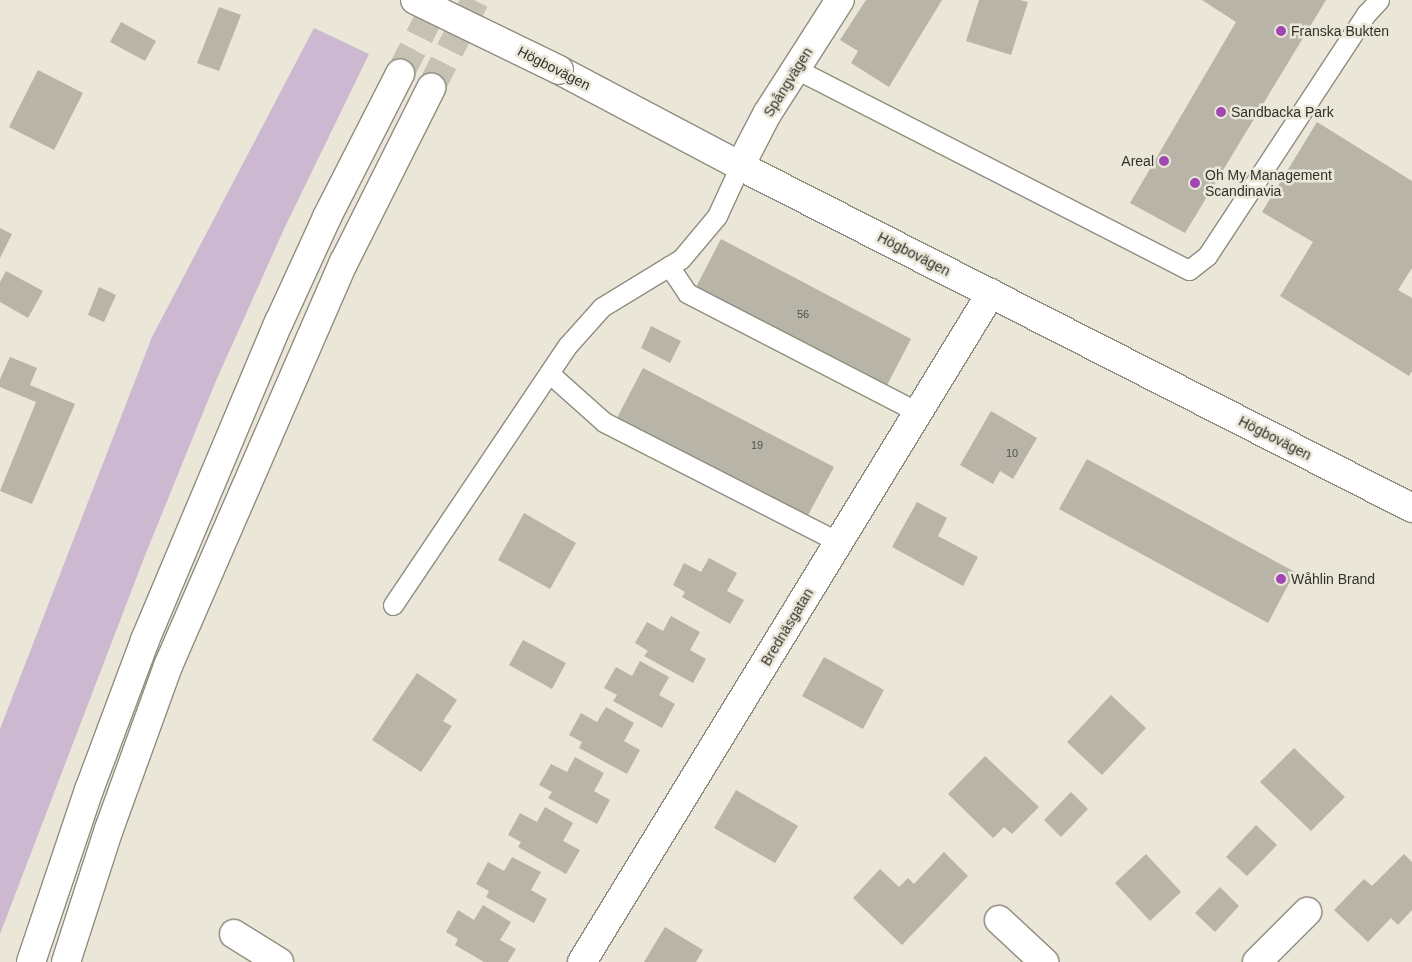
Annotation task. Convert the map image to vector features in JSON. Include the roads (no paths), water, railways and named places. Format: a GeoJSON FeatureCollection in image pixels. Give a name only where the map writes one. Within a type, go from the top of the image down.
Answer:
{"type":"FeatureCollection","features":[{"type":"Feature","properties":{"kind":"main road","name":"Högbovägen"},"geometry":{"type":"LineString","coordinates":[[415,0],[559,70],[740,166],[991,292],[1412,508]]}},
{"type":"Feature","properties":{"kind":"main road","name":"Spångvägen"},"geometry":{"type":"LineString","coordinates":[[740,166],[767,114],[840,0]]}},
{"type":"Feature","properties":{"kind":"main road"},"geometry":{"type":"LineString","coordinates":[[30,962],[88,790],[145,640],[279,322],[327,217],[400,74]]}},
{"type":"Feature","properties":{"kind":"main road"},"geometry":{"type":"LineString","coordinates":[[66,962],[109,828],[168,666],[344,262],[431,88]]}},
{"type":"Feature","properties":{"kind":"main road","name":"Brednäsgatan"},"geometry":{"type":"LineString","coordinates":[[582,962],[991,292]]}},
{"type":"Feature","properties":{"kind":"main road"},"geometry":{"type":"LineString","coordinates":[[1257,962],[1308,912]]}},
{"type":"Feature","properties":{"kind":"main road"},"geometry":{"type":"LineString","coordinates":[[999,920],[1044,962]]}},
{"type":"Feature","properties":{"kind":"main road"},"geometry":{"type":"LineString","coordinates":[[234,934],[278,962]]}},
{"type":"Feature","properties":{"kind":"lane"},"geometry":{"type":"LineString","coordinates":[[796,69],[1189,270],[1207,256],[1366,14],[1379,0]]}},
{"type":"Feature","properties":{"kind":"lane"},"geometry":{"type":"LineString","coordinates":[[393,605],[568,344],[602,307],[681,259],[717,216],[740,166]]}},
{"type":"Feature","properties":{"kind":"lane"},"geometry":{"type":"LineString","coordinates":[[669,266],[687,293],[918,412]]}},
{"type":"Feature","properties":{"kind":"lane"},"geometry":{"type":"LineString","coordinates":[[549,373],[604,422],[839,542]]}},
{"type":"Feature","properties":{"kind":"tunnel"},"geometry":{"type":"LineString","coordinates":[[400,74],[438,0]]}},
{"type":"Feature","properties":{"kind":"tunnel"},"geometry":{"type":"LineString","coordinates":[[431,88],[475,0]]}},
{"type":"Feature","properties":{"kind":"place","name":"Franska Bukten"},"geometry":{"type":"Point","coordinates":[1281,31]}},
{"type":"Feature","properties":{"kind":"place","name":"Sandbacka Park"},"geometry":{"type":"Point","coordinates":[1221,112]}},
{"type":"Feature","properties":{"kind":"place","name":"Areal"},"geometry":{"type":"Point","coordinates":[1164,161]}},
{"type":"Feature","properties":{"kind":"place","name":"Oh My Management Scandinavia"},"geometry":{"type":"Point","coordinates":[1195,183]}},
{"type":"Feature","properties":{"kind":"place","name":"Wåhlin Brand"},"geometry":{"type":"Point","coordinates":[1281,579]}}]}
